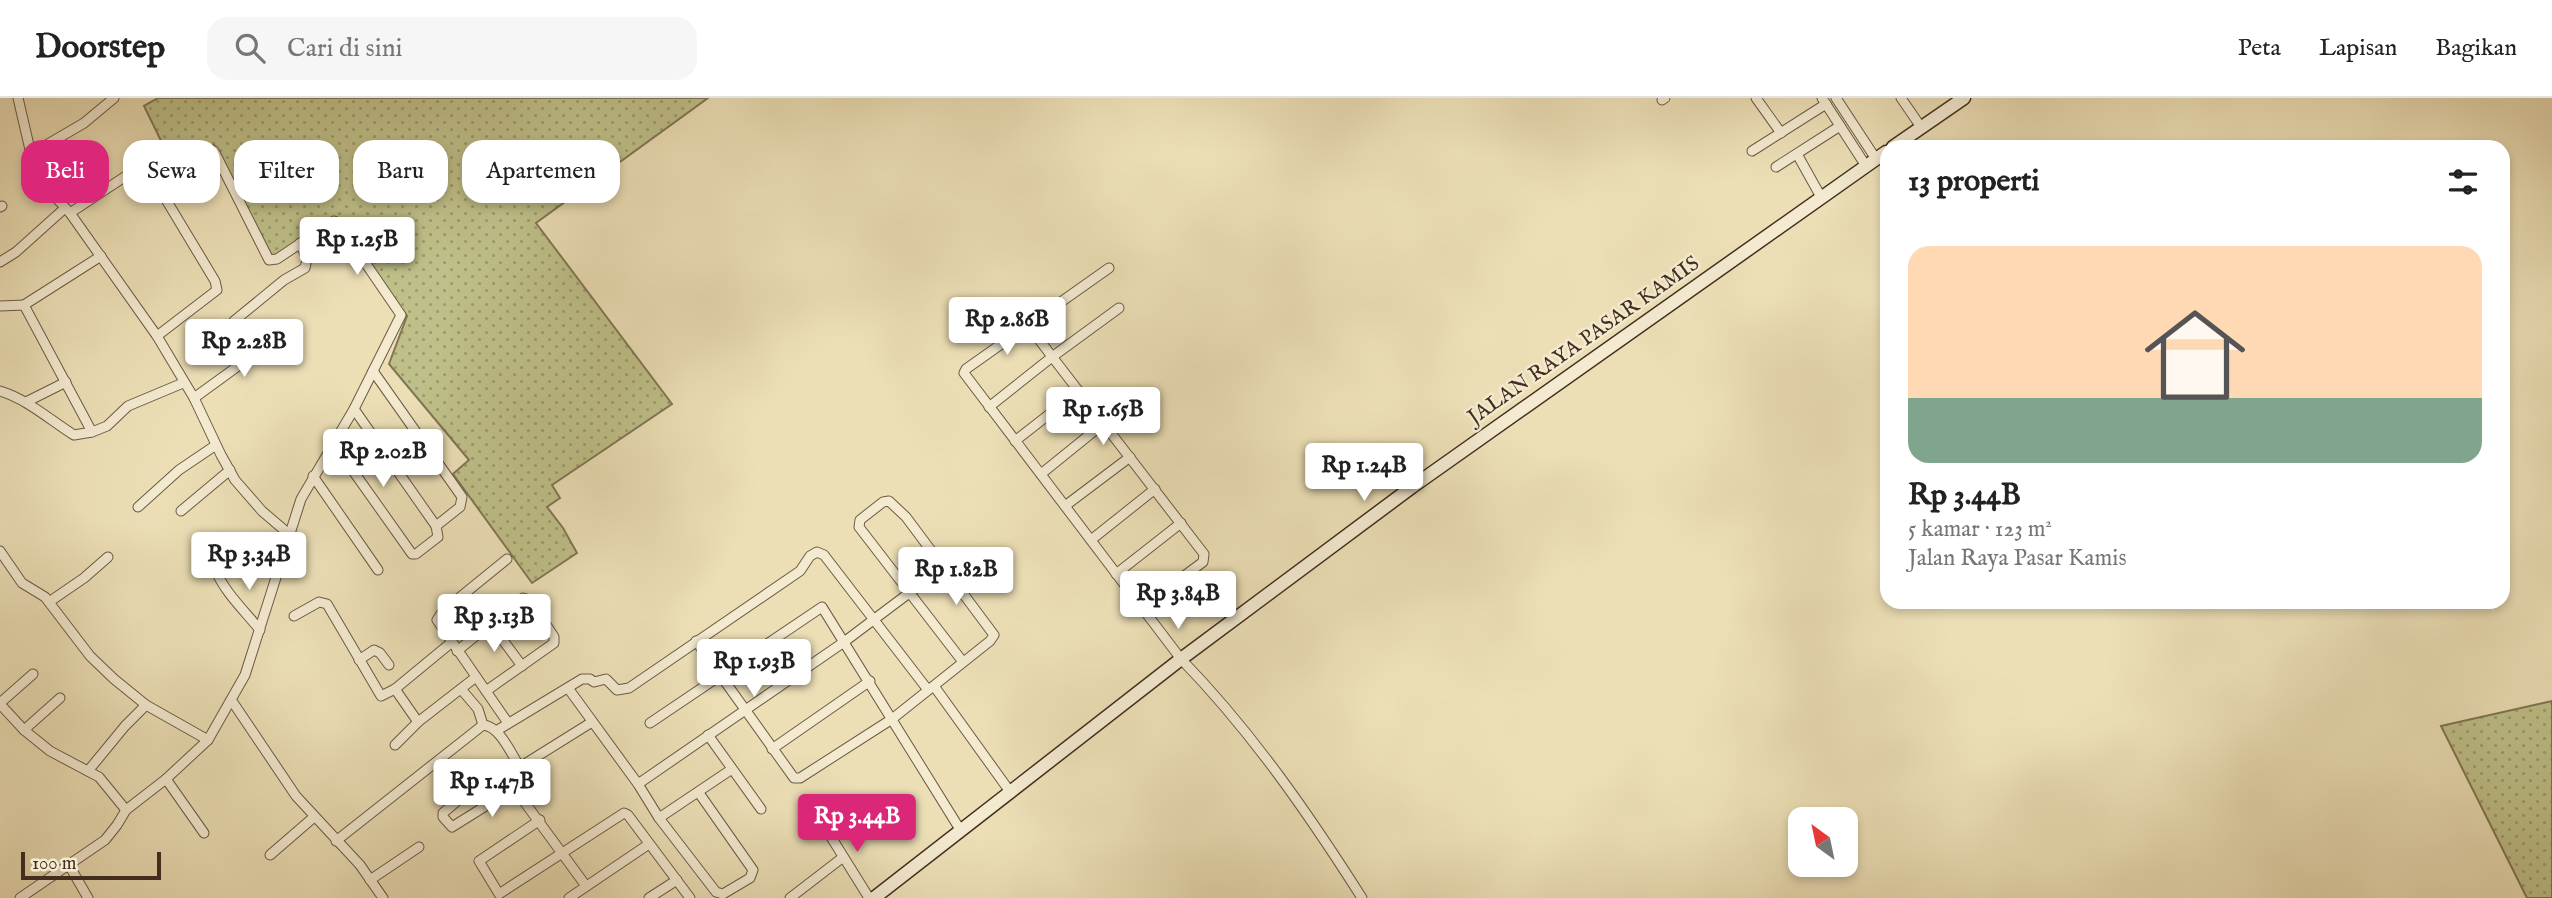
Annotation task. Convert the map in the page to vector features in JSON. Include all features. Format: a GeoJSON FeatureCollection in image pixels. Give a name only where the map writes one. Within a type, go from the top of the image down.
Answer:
{"type":"FeatureCollection","features":[{"type":"Feature","properties":{"kind":"main road"},"geometry":{"type":"LineString","coordinates":[[1903,140],[1964,98]]}},
{"type":"Feature","properties":{"kind":"main road","name":"JALAN RAYA PASAR KAMIS"},"geometry":{"type":"LineString","coordinates":[[871,898],[1011,793],[1181,659],[1412,487],[1876,159]]}},
{"type":"Feature","properties":{"kind":"street"},"geometry":{"type":"LineString","coordinates":[[18,98],[28,140]]}},
{"type":"Feature","properties":{"kind":"street"},"geometry":{"type":"LineString","coordinates":[[55,140],[84,123],[114,98]]}},
{"type":"Feature","properties":{"kind":"street"},"geometry":{"type":"LineString","coordinates":[[1756,98],[1781,133]]}},
{"type":"Feature","properties":{"kind":"street"},"geometry":{"type":"LineString","coordinates":[[1836,98],[1876,159]]}},
{"type":"Feature","properties":{"kind":"street"},"geometry":{"type":"LineString","coordinates":[[1901,98],[1921,127]]}},
{"type":"Feature","properties":{"kind":"street"},"geometry":{"type":"LineString","coordinates":[[1752,151],[1824,101],[1838,122],[1876,159]]}},
{"type":"Feature","properties":{"kind":"street"},"geometry":{"type":"LineString","coordinates":[[1776,167],[1838,122],[1845,112]]}},
{"type":"Feature","properties":{"kind":"street"},"geometry":{"type":"LineString","coordinates":[[1797,153],[1821,197]]}},
{"type":"Feature","properties":{"kind":"street"},"geometry":{"type":"LineString","coordinates":[[20,898],[105,840],[125,810],[166,779],[208,740],[245,674],[301,499],[354,409],[401,315],[338,223],[331,222],[277,259],[269,260],[220,164]]}},
{"type":"Feature","properties":{"kind":"street"},"geometry":{"type":"LineString","coordinates":[[0,262],[67,211],[123,177]]}},
{"type":"Feature","properties":{"kind":"street"},"geometry":{"type":"LineString","coordinates":[[60,203],[157,336],[194,398],[230,470],[262,511],[290,535]]}},
{"type":"Feature","properties":{"kind":"street"},"geometry":{"type":"LineString","coordinates":[[157,336],[216,292],[217,287],[168,203]]}},
{"type":"Feature","properties":{"kind":"street"},"geometry":{"type":"LineString","coordinates":[[242,362],[234,321],[284,280],[305,268],[307,259],[300,243]]}},
{"type":"Feature","properties":{"kind":"street"},"geometry":{"type":"LineString","coordinates":[[0,306],[24,305],[101,256]]}},
{"type":"Feature","properties":{"kind":"street"},"geometry":{"type":"LineString","coordinates":[[1110,268],[1027,324],[964,373],[1181,659],[1218,697],[1285,783],[1313,821],[1362,898]]}},
{"type":"Feature","properties":{"kind":"street"},"geometry":{"type":"LineString","coordinates":[[24,305],[92,432]]}},
{"type":"Feature","properties":{"kind":"street"},"geometry":{"type":"LineString","coordinates":[[989,407],[1119,308]]}},
{"type":"Feature","properties":{"kind":"street"},"geometry":{"type":"LineString","coordinates":[[1027,324],[1205,556],[1203,562],[1142,607]]}},
{"type":"Feature","properties":{"kind":"street"},"geometry":{"type":"LineString","coordinates":[[194,398],[278,337]]}},
{"type":"Feature","properties":{"kind":"street"},"geometry":{"type":"LineString","coordinates":[[373,371],[461,497],[460,507],[436,526]]}},
{"type":"Feature","properties":{"kind":"street"},"geometry":{"type":"LineString","coordinates":[[26,402],[66,382]]}},
{"type":"Feature","properties":{"kind":"street"},"geometry":{"type":"LineString","coordinates":[[0,391],[26,402],[74,435],[107,426],[128,407],[183,383]]}},
{"type":"Feature","properties":{"kind":"street"},"geometry":{"type":"LineString","coordinates":[[1015,441],[1079,391]]}},
{"type":"Feature","properties":{"kind":"street"},"geometry":{"type":"LineString","coordinates":[[334,444],[408,551],[416,554],[438,537],[436,526],[354,409]]}},
{"type":"Feature","properties":{"kind":"street"},"geometry":{"type":"LineString","coordinates":[[1041,474],[1104,423]]}},
{"type":"Feature","properties":{"kind":"street"},"geometry":{"type":"LineString","coordinates":[[138,507],[179,470],[216,445]]}},
{"type":"Feature","properties":{"kind":"street"},"geometry":{"type":"LineString","coordinates":[[1065,506],[1130,457]]}},
{"type":"Feature","properties":{"kind":"street"},"geometry":{"type":"LineString","coordinates":[[181,511],[230,470]]}},
{"type":"Feature","properties":{"kind":"street"},"geometry":{"type":"LineString","coordinates":[[313,476],[378,570]]}},
{"type":"Feature","properties":{"kind":"street"},"geometry":{"type":"LineString","coordinates":[[1091,540],[1155,489]]}},
{"type":"Feature","properties":{"kind":"street"},"geometry":{"type":"LineString","coordinates":[[695,641],[791,776],[796,779],[892,719],[990,641],[994,635],[945,566],[900,510],[893,503],[883,502],[860,520],[859,527],[963,662]]}},
{"type":"Feature","properties":{"kind":"street"},"geometry":{"type":"LineString","coordinates":[[1116,574],[1181,523]]}},
{"type":"Feature","properties":{"kind":"street"},"geometry":{"type":"LineString","coordinates":[[0,551],[22,583],[39,592],[49,602],[90,656],[146,705],[208,740]]}},
{"type":"Feature","properties":{"kind":"street"},"geometry":{"type":"LineString","coordinates":[[496,731],[586,678],[594,682],[606,679],[617,690],[629,688],[800,571],[810,556],[817,552],[824,555],[1011,793]]}},
{"type":"Feature","properties":{"kind":"street"},"geometry":{"type":"LineString","coordinates":[[49,602],[108,557]]}},
{"type":"Feature","properties":{"kind":"street"},"geometry":{"type":"LineString","coordinates":[[507,559],[439,616],[438,624],[508,723]]}},
{"type":"Feature","properties":{"kind":"street"},"geometry":{"type":"LineString","coordinates":[[638,783],[844,642],[945,566]]}},
{"type":"Feature","properties":{"kind":"street"},"geometry":{"type":"LineString","coordinates":[[215,569],[223,587],[260,630]]}},
{"type":"Feature","properties":{"kind":"street"},"geometry":{"type":"LineString","coordinates":[[294,616],[323,602],[381,696],[491,624],[523,598],[530,600],[555,640],[551,646],[486,691]]}},
{"type":"Feature","properties":{"kind":"street"},"geometry":{"type":"LineString","coordinates":[[649,723],[822,607],[961,831]]}},
{"type":"Feature","properties":{"kind":"street"},"geometry":{"type":"LineString","coordinates":[[491,624],[522,666]]}},
{"type":"Feature","properties":{"kind":"street"},"geometry":{"type":"LineString","coordinates":[[359,660],[374,650],[380,653],[389,665]]}},
{"type":"Feature","properties":{"kind":"street"},"geometry":{"type":"LineString","coordinates":[[33,674],[0,704],[24,730],[70,763],[99,777],[125,810]]}},
{"type":"Feature","properties":{"kind":"street"},"geometry":{"type":"LineString","coordinates":[[395,745],[418,722],[476,677]]}},
{"type":"Feature","properties":{"kind":"street"},"geometry":{"type":"LineString","coordinates":[[772,748],[870,681]]}},
{"type":"Feature","properties":{"kind":"street"},"geometry":{"type":"LineString","coordinates":[[568,688],[638,783],[660,818],[716,892],[723,894],[751,878],[752,870],[699,793]]}},
{"type":"Feature","properties":{"kind":"street"},"geometry":{"type":"LineString","coordinates":[[395,689],[418,722]]}},
{"type":"Feature","properties":{"kind":"street"},"geometry":{"type":"LineString","coordinates":[[461,689],[478,709],[483,725]]}},
{"type":"Feature","properties":{"kind":"street"},"geometry":{"type":"LineString","coordinates":[[24,730],[60,698]]}},
{"type":"Feature","properties":{"kind":"street"},"geometry":{"type":"LineString","coordinates":[[232,701],[296,796],[360,865],[383,898]]}},
{"type":"Feature","properties":{"kind":"street"},"geometry":{"type":"LineString","coordinates":[[88,771],[128,730],[146,705]]}},
{"type":"Feature","properties":{"kind":"street"},"geometry":{"type":"LineString","coordinates":[[511,781],[476,785],[443,813],[443,817],[452,827],[484,807],[511,781],[520,767],[592,722]]}},
{"type":"Feature","properties":{"kind":"street"},"geometry":{"type":"LineString","coordinates":[[336,841],[483,725],[496,731],[520,767]]}},
{"type":"Feature","properties":{"kind":"street"},"geometry":{"type":"LineString","coordinates":[[708,735],[761,809]]}},
{"type":"Feature","properties":{"kind":"street"},"geometry":{"type":"LineString","coordinates":[[660,818],[732,769]]}},
{"type":"Feature","properties":{"kind":"street"},"geometry":{"type":"LineString","coordinates":[[166,779],[204,833]]}},
{"type":"Feature","properties":{"kind":"street"},"geometry":{"type":"LineString","coordinates":[[511,781],[586,886]]}},
{"type":"Feature","properties":{"kind":"street"},"geometry":{"type":"LineString","coordinates":[[540,821],[479,861],[500,894],[622,813],[628,815],[690,898]]}},
{"type":"Feature","properties":{"kind":"street"},"geometry":{"type":"LineString","coordinates":[[270,855],[314,817]]}},
{"type":"Feature","properties":{"kind":"street"},"geometry":{"type":"LineString","coordinates":[[823,824],[842,858],[871,898]]}},
{"type":"Feature","properties":{"kind":"street"},"geometry":{"type":"LineString","coordinates":[[569,898],[649,844]]}},
{"type":"Feature","properties":{"kind":"street"},"geometry":{"type":"LineString","coordinates":[[370,880],[419,847]]}},
{"type":"Feature","properties":{"kind":"street"},"geometry":{"type":"LineString","coordinates":[[790,898],[842,858]]}},
{"type":"Feature","properties":{"kind":"street"},"geometry":{"type":"LineString","coordinates":[[69,865],[88,898]]}},
{"type":"Feature","properties":{"kind":"street"},"geometry":{"type":"LineString","coordinates":[[649,898],[677,880]]}},
{"type":"Feature","properties":{"kind":"green space"},"geometry":{"type":"Polygon","coordinates":[[[158,98],[708,98],[620,162],[620,140],[462,140],[462,203],[564,203],[536,223],[672,404],[552,485],[560,498],[547,507],[577,553],[532,583],[453,474],[469,460],[389,364],[407,316],[332,217],[273,258],[244,203],[339,203],[339,140],[234,140],[234,183],[220,156],[220,140],[161,140],[144,106],[158,98]]]}},
{"type":"Feature","properties":{"kind":"green space"},"geometry":{"type":"Polygon","coordinates":[[[2552,701],[2552,898],[2527,898],[2441,726],[2552,701]]]}}]}
